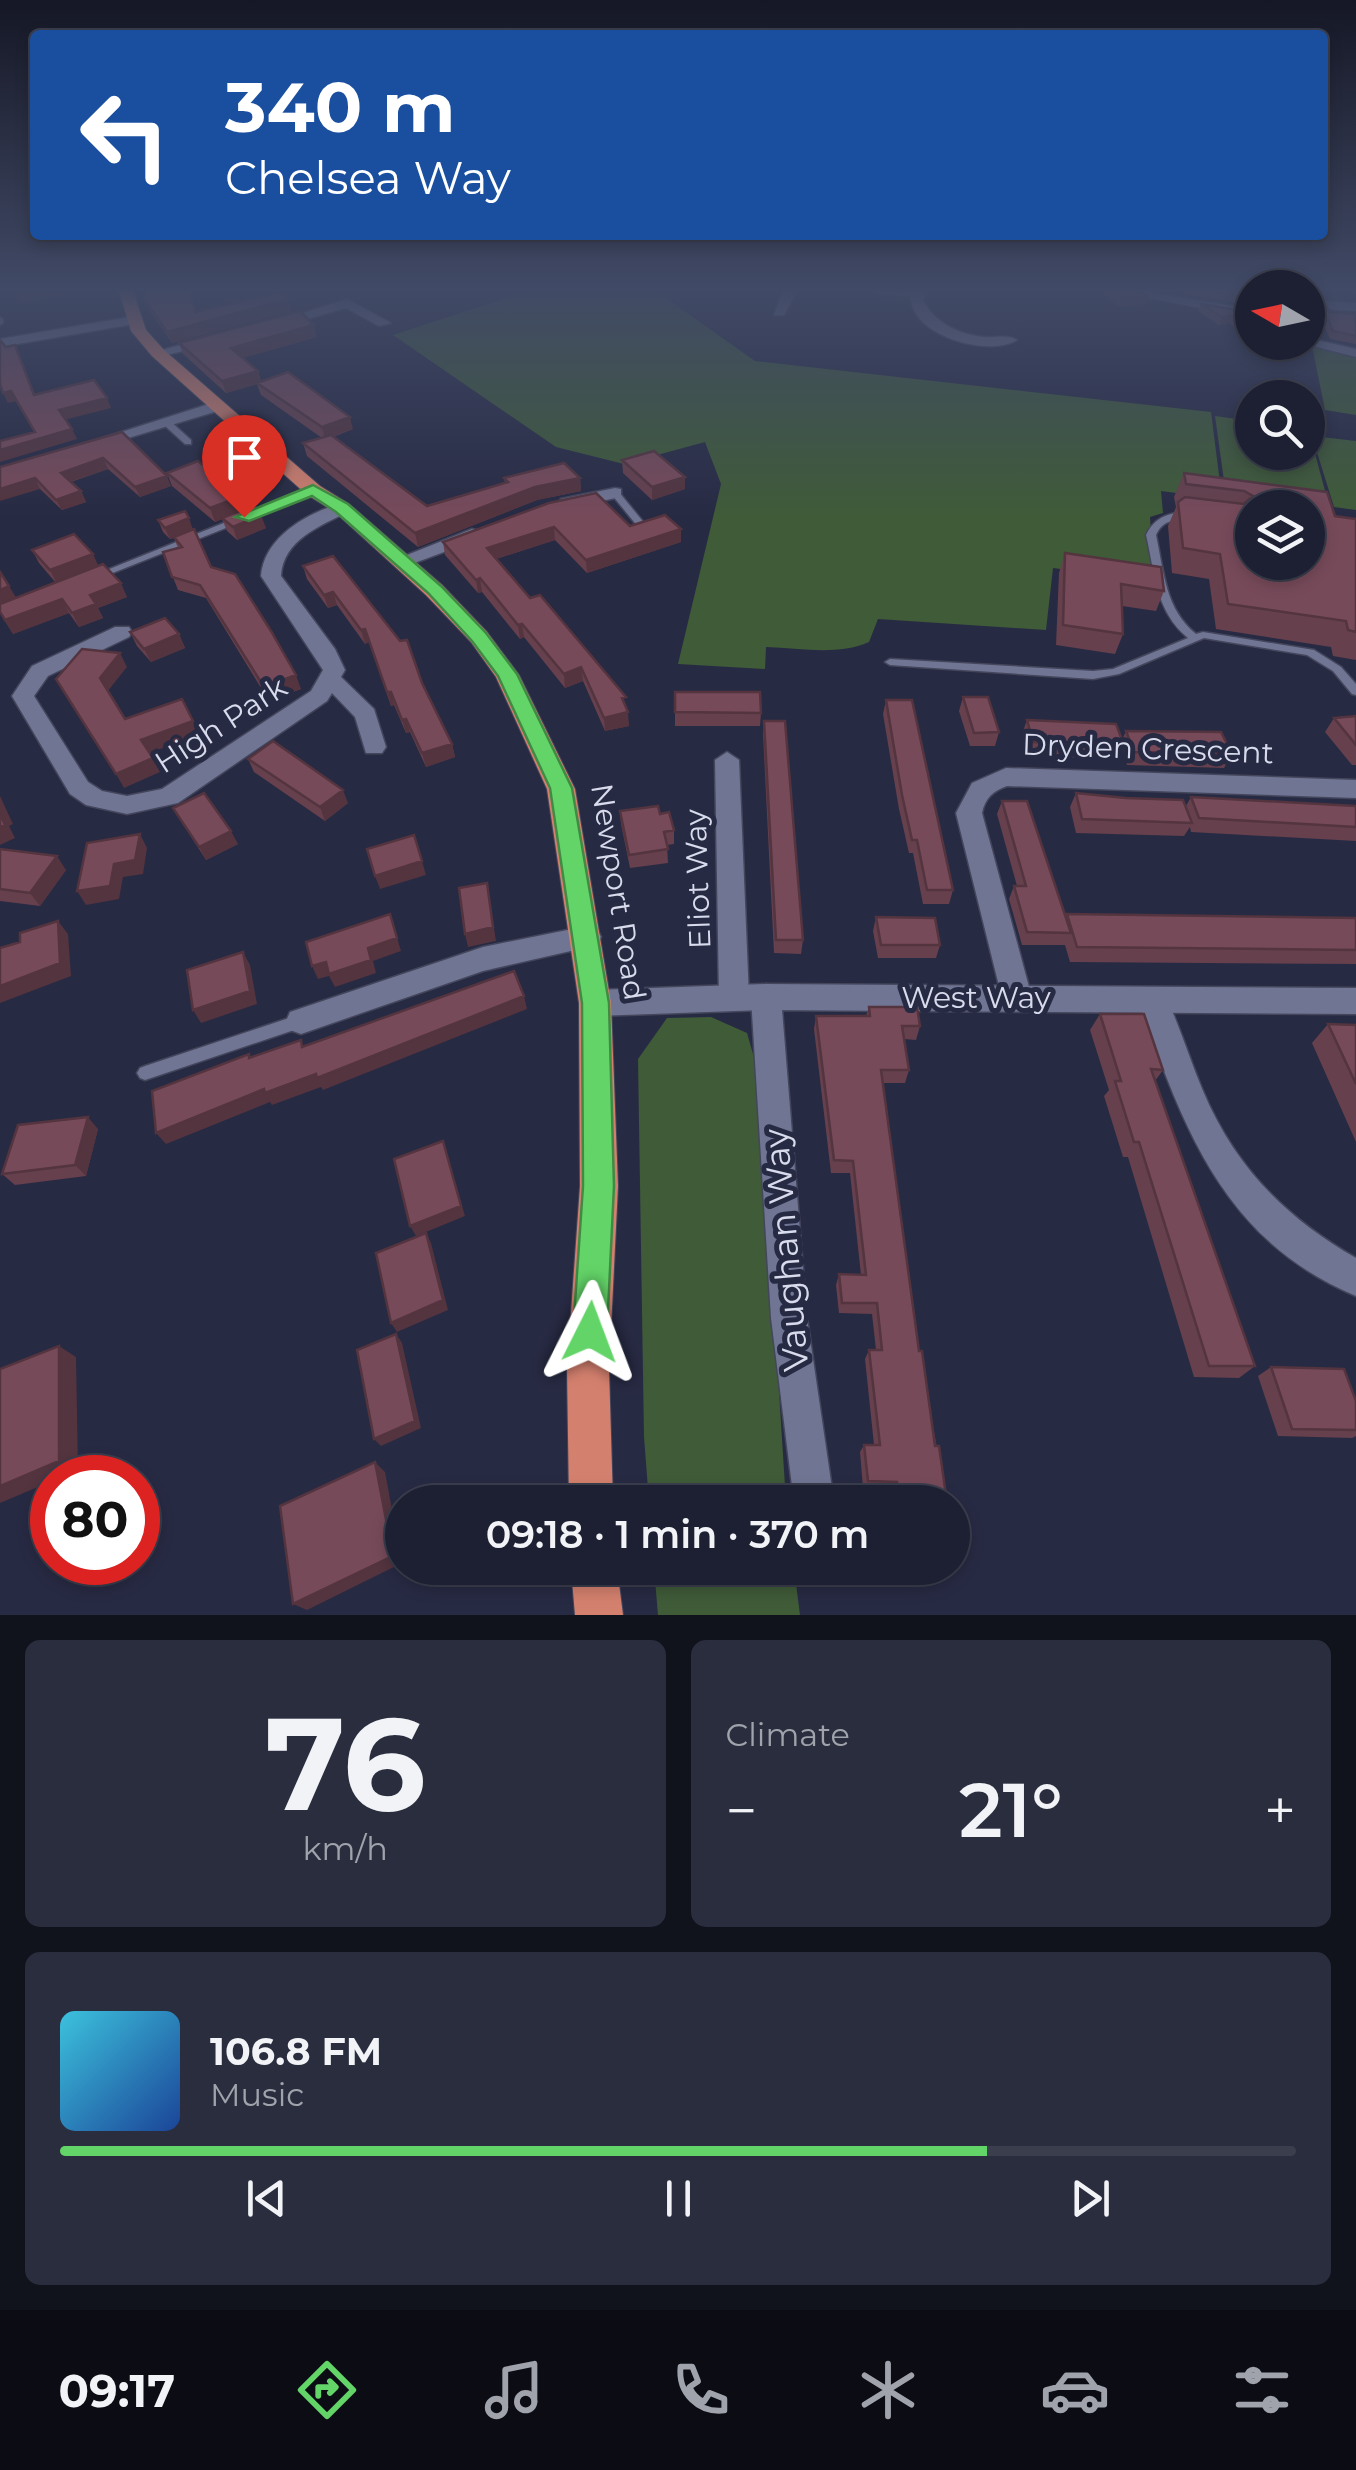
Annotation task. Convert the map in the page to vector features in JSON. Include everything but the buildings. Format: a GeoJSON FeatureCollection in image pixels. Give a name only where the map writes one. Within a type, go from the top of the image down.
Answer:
{"type":"FeatureCollection","features":[{"type":"Feature","properties":{"kind":"highway","name":"Newport Road"},"geometry":{"type":"LineString","coordinates":[[172,366],[313,490],[342,508],[479,637],[507,674],[561,788],[595,1003],[599,1186],[588,1369],[591,1485]]}},
{"type":"Feature","properties":{"kind":"highway"},"geometry":{"type":"LineString","coordinates":[[596,1585],[599,1615]]}},
{"type":"Feature","properties":{"kind":"street"},"geometry":{"type":"LineString","coordinates":[[74,450],[215,407]]}},
{"type":"Feature","properties":{"kind":"street"},"geometry":{"type":"LineString","coordinates":[[544,507],[616,493]]}},
{"type":"Feature","properties":{"kind":"street","name":"High Park"},"geometry":{"type":"LineString","coordinates":[[122,632],[40,671],[24,696],[80,788],[108,803],[146,803],[169,798],[319,696],[331,680],[334,670],[327,654],[270,576],[270,567],[273,557],[297,533],[342,508]]}},
{"type":"Feature","properties":{"kind":"street"},"geometry":{"type":"LineString","coordinates":[[402,561],[496,526]]}},
{"type":"Feature","properties":{"kind":"street"},"geometry":{"type":"LineString","coordinates":[[331,680],[366,714],[374,747]]}},
{"type":"Feature","properties":{"kind":"street","name":"Eliot Way"},"geometry":{"type":"LineString","coordinates":[[727,760],[750,997]]}},
{"type":"Feature","properties":{"kind":"street","name":"Dryden Crescent"},"geometry":{"type":"LineString","coordinates":[[1017,998],[969,813],[971,802],[989,782],[1006,777],[1356,789]]}},
{"type":"Feature","properties":{"kind":"street"},"geometry":{"type":"LineString","coordinates":[[301,1021],[483,959],[587,937]]}},
{"type":"Feature","properties":{"kind":"street","name":"West Way"},"geometry":{"type":"LineString","coordinates":[[595,1003],[750,997],[1356,1001]]}},
{"type":"Feature","properties":{"kind":"street","name":"Vaughan Way"},"geometry":{"type":"LineString","coordinates":[[750,997],[812,1485]]}},
{"type":"Feature","properties":{"kind":"street"},"geometry":{"type":"LineString","coordinates":[[1153,1000],[1216,1157],[1259,1212],[1324,1262],[1356,1278]]}},
{"type":"Feature","properties":{"kind":"lane"},"geometry":{"type":"LineString","coordinates":[[166,422],[188,442]]}},
{"type":"Feature","properties":{"kind":"lane"},"geometry":{"type":"LineString","coordinates":[[92,578],[313,490]]}},
{"type":"Feature","properties":{"kind":"lane"},"geometry":{"type":"LineString","coordinates":[[616,493],[642,526]]}},
{"type":"Feature","properties":{"kind":"lane"},"geometry":{"type":"LineString","coordinates":[[1195,638],[1180,626],[1167,606],[1150,535],[1153,528],[1172,515],[1200,517]]}},
{"type":"Feature","properties":{"kind":"lane"},"geometry":{"type":"LineString","coordinates":[[890,662],[1093,676],[1115,672],[1204,636],[1310,652],[1351,678],[1356,691]]}},
{"type":"Feature","properties":{"kind":"lane"},"geometry":{"type":"LineString","coordinates":[[145,1073],[301,1021]]}},
{"type":"Feature","properties":{"kind":"green space"},"geometry":{"type":"Polygon","coordinates":[[[439,366],[803,366],[1211,412],[1222,499],[1161,491],[1163,513],[1150,517],[1154,582],[1053,568],[1046,630],[878,619],[869,642],[857,646],[818,650],[766,647],[765,669],[678,664],[721,484],[705,442],[624,464],[556,447],[439,366]]]}},
{"type":"Feature","properties":{"kind":"green space"},"geometry":{"type":"Polygon","coordinates":[[[1316,366],[1356,366],[1356,415],[1325,410],[1325,380],[1319,380],[1316,366]]]}},
{"type":"Feature","properties":{"kind":"green space"},"geometry":{"type":"Polygon","coordinates":[[[1215,416],[1235,419],[1235,470],[1319,470],[1325,490],[1235,490],[1235,496],[1226,495],[1215,416]]]}},
{"type":"Feature","properties":{"kind":"green space"},"geometry":{"type":"Polygon","coordinates":[[[1325,437],[1356,441],[1356,510],[1334,507],[1323,470],[1325,437]]]}},
{"type":"Feature","properties":{"kind":"green space"},"geometry":{"type":"Polygon","coordinates":[[[711,1017],[747,1033],[759,1075],[785,1485],[648,1485],[638,1059],[667,1018],[711,1017]]]}},
{"type":"Feature","properties":{"kind":"green space"},"geometry":{"type":"Polygon","coordinates":[[[655,1585],[796,1585],[800,1615],[658,1615],[655,1585]]]}},
{"type":"Feature","properties":{"kind":"route"},"geometry":{"type":"LineString","coordinates":[[244,517],[313,490],[342,508],[434,590],[479,637],[507,674],[561,788],[595,1003],[599,1186],[590,1332]]}}]}
